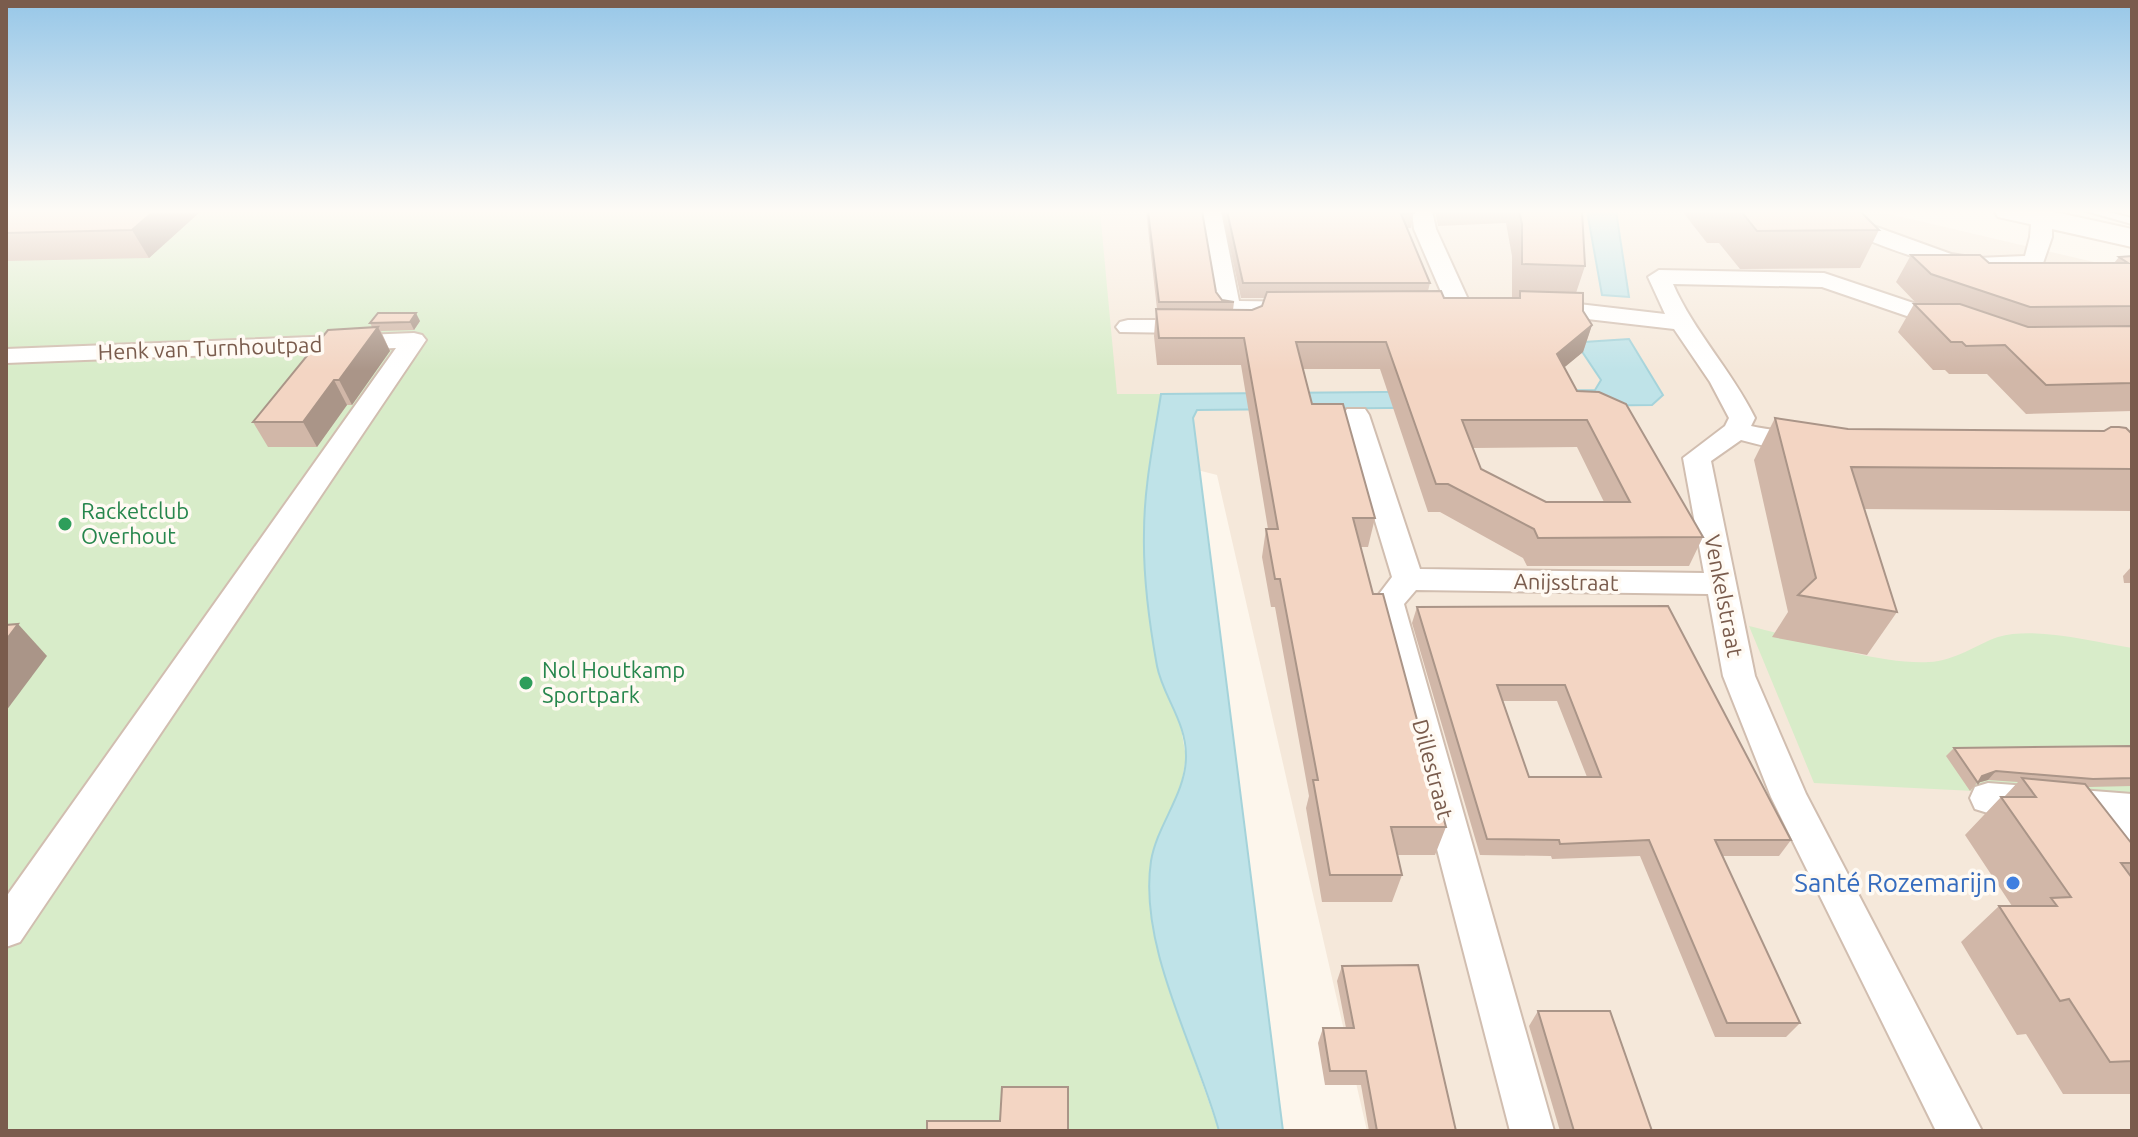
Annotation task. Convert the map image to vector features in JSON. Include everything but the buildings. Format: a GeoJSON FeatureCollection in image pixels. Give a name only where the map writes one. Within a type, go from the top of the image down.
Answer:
{"type":"FeatureCollection","features":[{"type":"Feature","properties":{"kind":"street"},"geometry":{"type":"LineString","coordinates":[[1221,264],[1229,307],[1325,309]]}},
{"type":"Feature","properties":{"kind":"street"},"geometry":{"type":"LineString","coordinates":[[1430,309],[1468,308],[1444,264]]}},
{"type":"Feature","properties":{"kind":"street"},"geometry":{"type":"LineString","coordinates":[[1977,264],[2006,269],[2023,264]]}},
{"type":"Feature","properties":{"kind":"street"},"geometry":{"type":"LineString","coordinates":[[1834,442],[1786,442],[1736,431],[1742,418],[1734,399],[1667,302],[1659,277],[1824,280],[1967,329]]}},
{"type":"Feature","properties":{"kind":"street"},"geometry":{"type":"LineString","coordinates":[[1522,307],[1554,307],[1681,323]]}},
{"type":"Feature","properties":{"kind":"street"},"geometry":{"type":"LineString","coordinates":[[1128,327],[1248,327],[1250,309]]}},
{"type":"Feature","properties":{"kind":"street","name":"Henk van Turnhoutpad"},"geometry":{"type":"LineString","coordinates":[[6,356],[414,340],[6,929]]}},
{"type":"Feature","properties":{"kind":"street"},"geometry":{"type":"LineString","coordinates":[[1356,415],[1408,579]]}},
{"type":"Feature","properties":{"kind":"street","name":"Venkelstraat"},"geometry":{"type":"LineString","coordinates":[[1736,431],[1697,458],[1739,676],[1789,797],[1960,1131]]}},
{"type":"Feature","properties":{"kind":"street","name":"Anijsstraat"},"geometry":{"type":"LineString","coordinates":[[1408,579],[1723,584]]}},
{"type":"Feature","properties":{"kind":"street","name":"Dillestraat"},"geometry":{"type":"LineString","coordinates":[[1408,579],[1388,602],[1532,1131]]}},
{"type":"Feature","properties":{"kind":"street"},"geometry":{"type":"LineString","coordinates":[[1988,798],[2118,809],[2132,845]]}},
{"type":"Feature","properties":{"kind":"shaded area"},"geometry":{"type":"Polygon","coordinates":[[[1075,264],[2103,264],[2132,271],[2132,1131],[1367,1131],[1217,475],[1079,440],[1075,264]]]}},
{"type":"Feature","properties":{"kind":"green space","name":"Nol Houtkamp Sportpark"},"geometry":{"type":"Polygon","coordinates":[[[6,264],[1105,264],[1117,394],[1161,394],[1146,489],[1158,670],[1179,716],[1186,757],[1181,786],[1151,861],[1151,897],[1157,942],[1170,991],[1219,1131],[6,1131],[6,264]]]}},
{"type":"Feature","properties":{"kind":"green space"},"geometry":{"type":"Polygon","coordinates":[[[1749,626],[1839,650],[1909,662],[1948,659],[1998,637],[2013,634],[2065,636],[2132,648],[2132,799],[1814,783],[1749,626]]]}},
{"type":"Feature","properties":{"kind":"water"},"geometry":{"type":"Polygon","coordinates":[[[1596,264],[1624,264],[1629,297],[1602,295],[1596,264]]]}},
{"type":"Feature","properties":{"kind":"water"},"geometry":{"type":"Polygon","coordinates":[[[1629,339],[1663,395],[1652,405],[1197,410],[1193,418],[1283,1131],[1219,1131],[1161,963],[1149,894],[1154,848],[1181,785],[1186,758],[1183,733],[1157,666],[1146,583],[1144,515],[1161,394],[1595,390],[1601,380],[1581,350],[1584,342],[1629,339]]]}},
{"type":"Feature","properties":{"kind":"place","name":"Racketclub Overhout"},"geometry":{"type":"Point","coordinates":[65,524]}},
{"type":"Feature","properties":{"kind":"place","name":"Nol Houtkamp Sportpark"},"geometry":{"type":"Point","coordinates":[526,683]}},
{"type":"Feature","properties":{"kind":"place","name":"Santé Rozemarijn"},"geometry":{"type":"Point","coordinates":[2013,883]}}]}
